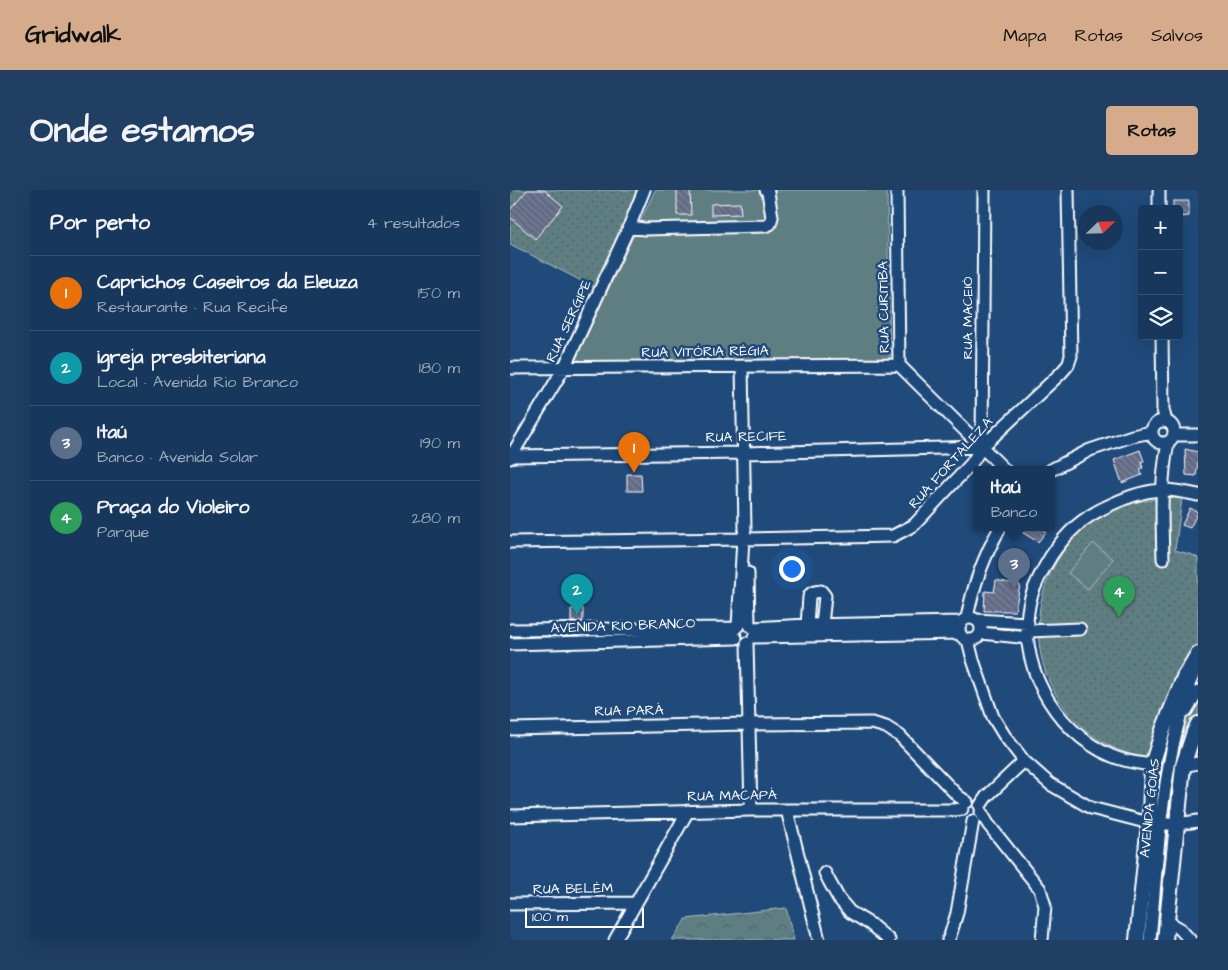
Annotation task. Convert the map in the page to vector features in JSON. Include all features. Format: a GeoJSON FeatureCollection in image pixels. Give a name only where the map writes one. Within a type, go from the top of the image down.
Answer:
{"type":"FeatureCollection","features":[{"type":"Feature","properties":{"kind":"main road","name":"AVENIDA GOIÁS"},"geometry":{"type":"LineString","coordinates":[[1137,940],[1154,824],[1152,765],[1163,730],[1182,682],[1198,654]]}},
{"type":"Feature","properties":{"kind":"main road","name":"AVENIDA GOIÁS"},"geometry":{"type":"LineString","coordinates":[[1165,940],[1183,766],[1198,724]]}},
{"type":"Feature","properties":{"kind":"street","name":"RUA SERGIPE"},"geometry":{"type":"LineString","coordinates":[[510,457],[564,368],[644,190]]}},
{"type":"Feature","properties":{"kind":"street"},"geometry":{"type":"LineString","coordinates":[[628,227],[644,229],[764,226],[770,224],[772,217],[768,192],[766,190]]}},
{"type":"Feature","properties":{"kind":"street","name":"RUA CURITIBA"},"geometry":{"type":"LineString","coordinates":[[897,190],[899,365],[1001,466]]}},
{"type":"Feature","properties":{"kind":"street","name":"RUA MACEIÓ"},"geometry":{"type":"LineString","coordinates":[[982,447],[984,190]]}},
{"type":"Feature","properties":{"kind":"street","name":"RUA FORTALEZA"},"geometry":{"type":"LineString","coordinates":[[510,542],[746,536],[893,536],[914,525],[970,464],[982,447],[1068,365],[1071,356],[1068,190]]}},
{"type":"Feature","properties":{"kind":"street"},"geometry":{"type":"LineString","coordinates":[[1159,190],[1159,205]]}},
{"type":"Feature","properties":{"kind":"street"},"geometry":{"type":"LineString","coordinates":[[1162,340],[1163,418],[1154,426],[1152,432],[1154,439],[1167,440],[1198,435]]}},
{"type":"Feature","properties":{"kind":"street","name":"RUA VITÓRIA RÉGIA"},"geometry":{"type":"LineString","coordinates":[[510,368],[899,365]]}},
{"type":"Feature","properties":{"kind":"street"},"geometry":{"type":"LineString","coordinates":[[742,366],[746,536],[744,610],[751,810]]}},
{"type":"Feature","properties":{"kind":"street"},"geometry":{"type":"LineString","coordinates":[[1163,418],[1173,426],[1174,430],[1167,440],[1164,458],[1162,490],[1163,559]]}},
{"type":"Feature","properties":{"kind":"street"},"geometry":{"type":"LineString","coordinates":[[1055,468],[1090,450],[1132,436],[1152,432]]}},
{"type":"Feature","properties":{"kind":"street","name":"RUA RECIFE"},"geometry":{"type":"LineString","coordinates":[[510,457],[982,447]]}},
{"type":"Feature","properties":{"kind":"street"},"geometry":{"type":"LineString","coordinates":[[1152,765],[1124,761],[1096,748],[1075,733],[1057,713],[1041,688],[1033,665],[1028,630],[1031,598],[1040,574],[1062,540],[1079,523],[1098,510],[1120,500],[1162,490],[1182,491],[1198,495]]}},
{"type":"Feature","properties":{"kind":"street"},"geometry":{"type":"LineString","coordinates":[[998,531],[990,545],[972,593],[967,627],[972,660],[993,716],[1004,735],[1024,760],[1050,784],[1091,808],[1154,824],[1177,824],[1198,821]]}},
{"type":"Feature","properties":{"kind":"street"},"geometry":{"type":"LineString","coordinates":[[808,626],[809,597],[813,592],[822,591],[825,596],[822,625]]}},
{"type":"Feature","properties":{"kind":"street","name":"AVENIDA RIO BRANCO"},"geometry":{"type":"LineString","coordinates":[[510,630],[745,632],[822,625],[967,627],[1028,630]]}},
{"type":"Feature","properties":{"kind":"street"},"geometry":{"type":"LineString","coordinates":[[967,627],[981,626],[980,633],[1080,629]]}},
{"type":"Feature","properties":{"kind":"street","name":"AVENIDA RIO BRANCO"},"geometry":{"type":"LineString","coordinates":[[510,644],[745,632],[967,627]]}},
{"type":"Feature","properties":{"kind":"street"},"geometry":{"type":"LineString","coordinates":[[1150,940],[1154,824],[1187,690],[1198,667]]}},
{"type":"Feature","properties":{"kind":"street"},"geometry":{"type":"LineString","coordinates":[[1176,733],[1198,691]]}},
{"type":"Feature","properties":{"kind":"street","name":"RUA PARÁ"},"geometry":{"type":"LineString","coordinates":[[510,728],[872,723],[886,728],[900,736],[971,811],[1040,889],[1045,906],[1042,940]]}},
{"type":"Feature","properties":{"kind":"street"},"geometry":{"type":"LineString","coordinates":[[948,940],[957,913],[971,811],[1024,760]]}},
{"type":"Feature","properties":{"kind":"street"},"geometry":{"type":"LineString","coordinates":[[1183,766],[1198,763]]}},
{"type":"Feature","properties":{"kind":"street","name":"RUA MACAPÁ"},"geometry":{"type":"LineString","coordinates":[[510,816],[751,810],[971,811]]}},
{"type":"Feature","properties":{"kind":"street"},"geometry":{"type":"LineString","coordinates":[[787,810],[819,940]]}},
{"type":"Feature","properties":{"kind":"street"},"geometry":{"type":"LineString","coordinates":[[615,940],[688,812]]}},
{"type":"Feature","properties":{"kind":"street"},"geometry":{"type":"LineString","coordinates":[[825,873],[839,899],[850,912],[870,924],[889,940]]}},
{"type":"Feature","properties":{"kind":"street","name":"RUA BELÉM"},"geometry":{"type":"LineString","coordinates":[[510,904],[636,903]]}},
{"type":"Feature","properties":{"kind":"street"},"geometry":{"type":"LineString","coordinates":[[1167,921],[1180,929],[1190,940]]}},
{"type":"Feature","properties":{"kind":"green space"},"geometry":{"type":"Polygon","coordinates":[[[510,190],[638,190],[595,288],[510,244],[510,190]]]}},
{"type":"Feature","properties":{"kind":"green space"},"geometry":{"type":"Polygon","coordinates":[[[655,190],[887,190],[890,358],[887,361],[584,363],[576,358],[655,190]]]}},
{"type":"Feature","properties":{"kind":"green space"},"geometry":{"type":"Polygon","coordinates":[[[1171,498],[1182,499],[1175,550],[1198,558],[1198,757],[1176,760],[1144,758],[1112,747],[1091,734],[1066,709],[1049,680],[1040,648],[1039,616],[1046,584],[1060,555],[1083,530],[1119,507],[1141,501],[1171,498]]]}},
{"type":"Feature","properties":{"kind":"green space"},"geometry":{"type":"Polygon","coordinates":[[[1093,543],[1113,559],[1088,589],[1068,573],[1093,543]]]}},
{"type":"Feature","properties":{"kind":"green space"},"geometry":{"type":"Polygon","coordinates":[[[786,908],[794,940],[672,940],[686,919],[786,908]]]}},
{"type":"Feature","properties":{"kind":"building"},"geometry":{"type":"Polygon","coordinates":[[[527,190],[544,190],[563,206],[535,239],[510,217],[510,210],[527,190]]]}},
{"type":"Feature","properties":{"kind":"building"},"geometry":{"type":"Polygon","coordinates":[[[677,190],[690,190],[691,215],[677,215],[677,190]]]}},
{"type":"Feature","properties":{"kind":"building"},"geometry":{"type":"Polygon","coordinates":[[[1173,201],[1189,201],[1189,216],[1183,217],[1183,205],[1173,205],[1173,201]]]}},
{"type":"Feature","properties":{"kind":"building"},"geometry":{"type":"Polygon","coordinates":[[[740,203],[741,214],[711,215],[711,204],[740,203]]]}},
{"type":"Feature","properties":{"kind":"building"},"geometry":{"type":"Polygon","coordinates":[[[1185,449],[1198,452],[1196,476],[1186,475],[1185,449]]]}},
{"type":"Feature","properties":{"kind":"building"},"geometry":{"type":"Polygon","coordinates":[[[1140,450],[1144,461],[1141,462],[1143,468],[1140,469],[1142,475],[1122,483],[1114,460],[1140,450]]]}},
{"type":"Feature","properties":{"kind":"building"},"geometry":{"type":"Polygon","coordinates":[[[627,474],[641,474],[642,491],[627,491],[627,474]]]}},
{"type":"Feature","properties":{"kind":"building"},"geometry":{"type":"Polygon","coordinates":[[[1190,508],[1198,512],[1190,528],[1182,525],[1190,508]]]}},
{"type":"Feature","properties":{"kind":"building"},"geometry":{"type":"Polygon","coordinates":[[[1020,531],[1045,531],[1038,542],[1020,531]]]}},
{"type":"Feature","properties":{"kind":"building"},"geometry":{"type":"Polygon","coordinates":[[[996,580],[1020,585],[1015,611],[984,611],[985,591],[994,592],[996,580]]]}},
{"type":"Feature","properties":{"kind":"building"},"geometry":{"type":"Polygon","coordinates":[[[583,608],[583,621],[571,622],[571,609],[583,608]]]}},
{"type":"Feature","properties":{"kind":"place","name":"Caprichos Caseiros da Eleuza"},"geometry":{"type":"Point","coordinates":[634,473]}},
{"type":"Feature","properties":{"kind":"place","name":"Itaú"},"geometry":{"type":"Point","coordinates":[1014,589]}},
{"type":"Feature","properties":{"kind":"place","name":"igreja presbiteriana"},"geometry":{"type":"Point","coordinates":[577,615]}},
{"type":"Feature","properties":{"kind":"place","name":"Praça do Violeiro"},"geometry":{"type":"Point","coordinates":[1119,617]}}]}
